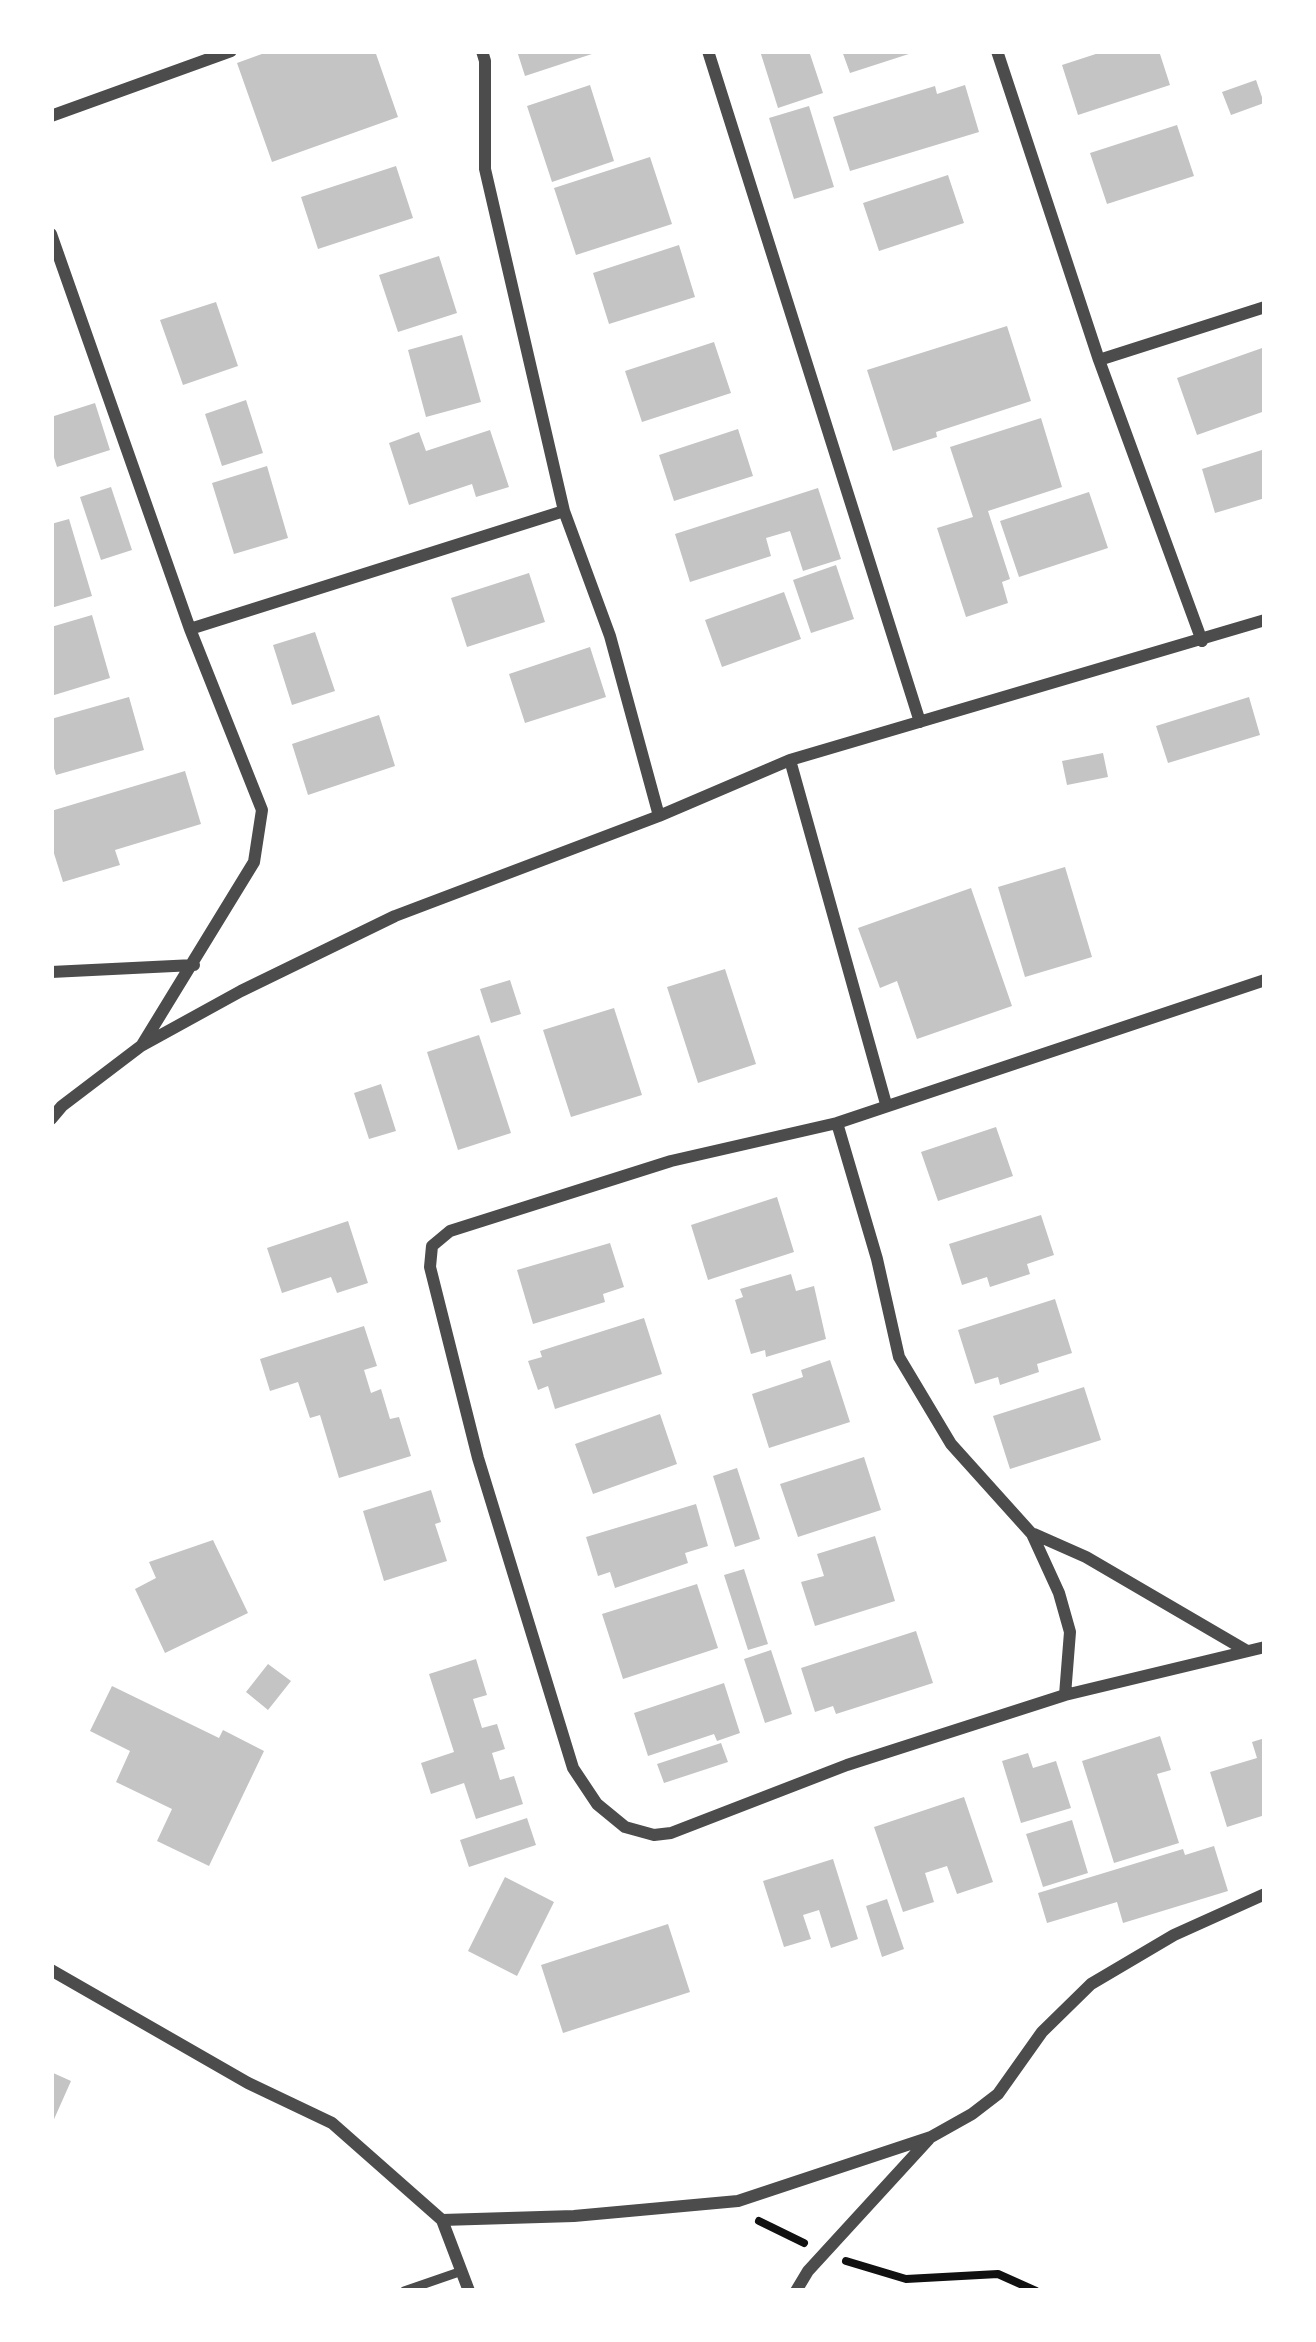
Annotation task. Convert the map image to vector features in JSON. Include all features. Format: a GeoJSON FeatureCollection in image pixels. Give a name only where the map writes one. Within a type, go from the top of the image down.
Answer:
{"type":"FeatureCollection","features":[{"type":"Feature","properties":{"kind":"street"},"geometry":{"type":"LineString","coordinates":[[51,116],[231,51]]}},
{"type":"Feature","properties":{"kind":"street"},"geometry":{"type":"LineString","coordinates":[[482,51],[484,169],[564,511],[610,635],[659,816]]}},
{"type":"Feature","properties":{"kind":"street"},"geometry":{"type":"LineString","coordinates":[[708,51],[920,722]]}},
{"type":"Feature","properties":{"kind":"street"},"geometry":{"type":"LineString","coordinates":[[997,51],[1100,360],[1202,641]]}},
{"type":"Feature","properties":{"kind":"street"},"geometry":{"type":"LineString","coordinates":[[51,234],[190,628],[262,810],[254,862],[141,1046]]}},
{"type":"Feature","properties":{"kind":"street"},"geometry":{"type":"LineString","coordinates":[[1100,360],[1265,307]]}},
{"type":"Feature","properties":{"kind":"street"},"geometry":{"type":"LineString","coordinates":[[190,628],[564,511]]}},
{"type":"Feature","properties":{"kind":"street"},"geometry":{"type":"LineString","coordinates":[[51,1119],[141,1046],[394,916],[659,816],[790,760],[1265,620]]}},
{"type":"Feature","properties":{"kind":"street"},"geometry":{"type":"LineString","coordinates":[[790,760],[886,1104]]}},
{"type":"Feature","properties":{"kind":"street"},"geometry":{"type":"LineString","coordinates":[[51,972],[194,965]]}},
{"type":"Feature","properties":{"kind":"street"},"geometry":{"type":"LineString","coordinates":[[1265,980],[837,1123],[671,1162],[450,1231],[432,1246],[430,1267],[478,1458],[573,1768],[597,1804],[625,1827],[671,1834],[847,1766],[1065,1695],[1265,1647]]}},
{"type":"Feature","properties":{"kind":"street"},"geometry":{"type":"LineString","coordinates":[[837,1123],[877,1259],[898,1357],[952,1444],[1032,1534],[1059,1593],[1070,1632],[1065,1695]]}},
{"type":"Feature","properties":{"kind":"street"},"geometry":{"type":"LineString","coordinates":[[1032,1534],[1086,1558],[1249,1651]]}},
{"type":"Feature","properties":{"kind":"street"},"geometry":{"type":"LineString","coordinates":[[442,2220],[574,2216],[738,2200],[931,2137],[998,2094],[1042,2032],[1091,1984],[1174,1935],[1265,1894]]}},
{"type":"Feature","properties":{"kind":"street"},"geometry":{"type":"LineString","coordinates":[[51,1970],[248,2083],[332,2123],[442,2220],[469,2291]]}},
{"type":"Feature","properties":{"kind":"street"},"geometry":{"type":"LineString","coordinates":[[796,2291],[825,2252],[931,2137]]}},
{"type":"Feature","properties":{"kind":"lane"},"geometry":{"type":"LineString","coordinates":[[404,2291],[461,2271]]}},
{"type":"Feature","properties":{"kind":"path"},"geometry":{"type":"LineString","coordinates":[[738,2200],[764,2226],[906,2279],[998,2275],[1036,2291]]}},
{"type":"Feature","properties":{"kind":"building"},"geometry":{"type":"Polygon","coordinates":[[[270,51],[375,51],[398,117],[272,162],[237,63],[270,51]]]}},
{"type":"Feature","properties":{"kind":"building"},"geometry":{"type":"Polygon","coordinates":[[[517,51],[598,51],[598,52],[525,76],[517,51]]]}},
{"type":"Feature","properties":{"kind":"building"},"geometry":{"type":"Polygon","coordinates":[[[760,51],[809,51],[823,93],[778,108],[760,51]]]}},
{"type":"Feature","properties":{"kind":"building"},"geometry":{"type":"Polygon","coordinates":[[[842,51],[915,51],[915,52],[850,73],[842,51]]]}},
{"type":"Feature","properties":{"kind":"building"},"geometry":{"type":"Polygon","coordinates":[[[1105,51],[1159,51],[1170,85],[1078,115],[1062,65],[1105,51]]]}},
{"type":"Feature","properties":{"kind":"building"},"geometry":{"type":"Polygon","coordinates":[[[1256,80],[1264,103],[1231,115],[1222,92],[1256,80]]]}},
{"type":"Feature","properties":{"kind":"building"},"geometry":{"type":"Polygon","coordinates":[[[590,85],[614,161],[552,182],[527,106],[590,85]]]}},
{"type":"Feature","properties":{"kind":"building"},"geometry":{"type":"Polygon","coordinates":[[[965,85],[979,132],[850,171],[833,117],[935,86],[937,94],[965,85]]]}},
{"type":"Feature","properties":{"kind":"building"},"geometry":{"type":"Polygon","coordinates":[[[809,106],[834,187],[794,199],[769,118],[809,106]]]}},
{"type":"Feature","properties":{"kind":"building"},"geometry":{"type":"Polygon","coordinates":[[[1177,125],[1194,176],[1107,204],[1090,153],[1177,125]]]}},
{"type":"Feature","properties":{"kind":"building"},"geometry":{"type":"Polygon","coordinates":[[[650,157],[672,224],[576,255],[554,188],[650,157]]]}},
{"type":"Feature","properties":{"kind":"building"},"geometry":{"type":"Polygon","coordinates":[[[396,166],[413,218],[318,249],[301,197],[396,166]]]}},
{"type":"Feature","properties":{"kind":"building"},"geometry":{"type":"Polygon","coordinates":[[[948,175],[964,223],[879,251],[863,203],[948,175]]]}},
{"type":"Feature","properties":{"kind":"building"},"geometry":{"type":"Polygon","coordinates":[[[679,245],[695,297],[609,324],[593,273],[679,245]]]}},
{"type":"Feature","properties":{"kind":"building"},"geometry":{"type":"Polygon","coordinates":[[[439,256],[457,313],[398,332],[379,275],[439,256]]]}},
{"type":"Feature","properties":{"kind":"building"},"geometry":{"type":"Polygon","coordinates":[[[216,302],[238,366],[183,385],[160,320],[216,302]]]}},
{"type":"Feature","properties":{"kind":"building"},"geometry":{"type":"Polygon","coordinates":[[[1007,326],[1031,401],[893,451],[867,370],[1007,326]]]}},
{"type":"Feature","properties":{"kind":"building"},"geometry":{"type":"Polygon","coordinates":[[[462,335],[481,402],[426,417],[408,350],[462,335]]]}},
{"type":"Feature","properties":{"kind":"building"},"geometry":{"type":"Polygon","coordinates":[[[714,342],[731,393],[642,422],[625,371],[714,342]]]}},
{"type":"Feature","properties":{"kind":"building"},"geometry":{"type":"Polygon","coordinates":[[[1265,347],[1265,411],[1197,435],[1177,378],[1265,347]]]}},
{"type":"Feature","properties":{"kind":"building"},"geometry":{"type":"Polygon","coordinates":[[[246,400],[263,453],[222,466],[205,414],[246,400]]]}},
{"type":"Feature","properties":{"kind":"building"},"geometry":{"type":"Polygon","coordinates":[[[95,403],[110,450],[57,467],[51,448],[51,417],[95,403]]]}},
{"type":"Feature","properties":{"kind":"building"},"geometry":{"type":"Polygon","coordinates":[[[1041,418],[1062,487],[988,511],[1010,579],[1002,582],[1008,603],[966,617],[937,528],[973,517],[950,447],[1041,418]]]}},
{"type":"Feature","properties":{"kind":"building"},"geometry":{"type":"Polygon","coordinates":[[[738,429],[753,476],[674,501],[659,455],[738,429]]]}},
{"type":"Feature","properties":{"kind":"building"},"geometry":{"type":"Polygon","coordinates":[[[490,430],[509,487],[476,497],[472,484],[409,505],[389,443],[419,432],[426,451],[490,430]]]}},
{"type":"Feature","properties":{"kind":"building"},"geometry":{"type":"Polygon","coordinates":[[[1265,449],[1265,498],[1215,513],[1202,469],[1265,449]]]}},
{"type":"Feature","properties":{"kind":"building"},"geometry":{"type":"Polygon","coordinates":[[[267,466],[288,538],[234,554],[212,483],[267,466]]]}},
{"type":"Feature","properties":{"kind":"building"},"geometry":{"type":"Polygon","coordinates":[[[111,487],[132,550],[101,560],[80,497],[111,487]]]}},
{"type":"Feature","properties":{"kind":"building"},"geometry":{"type":"Polygon","coordinates":[[[818,488],[841,559],[803,571],[790,531],[766,538],[771,556],[690,582],[675,534],[818,488]]]}},
{"type":"Feature","properties":{"kind":"building"},"geometry":{"type":"Polygon","coordinates":[[[1089,492],[1108,548],[1019,577],[1000,521],[1089,492]]]}},
{"type":"Feature","properties":{"kind":"building"},"geometry":{"type":"Polygon","coordinates":[[[69,519],[92,596],[51,608],[51,524],[69,519]]]}},
{"type":"Feature","properties":{"kind":"building"},"geometry":{"type":"Polygon","coordinates":[[[836,565],[854,619],[811,633],[793,580],[836,565]]]}},
{"type":"Feature","properties":{"kind":"building"},"geometry":{"type":"Polygon","coordinates":[[[529,573],[545,622],[467,647],[451,598],[529,573]]]}},
{"type":"Feature","properties":{"kind":"building"},"geometry":{"type":"Polygon","coordinates":[[[784,592],[801,639],[722,667],[705,620],[784,592]]]}},
{"type":"Feature","properties":{"kind":"building"},"geometry":{"type":"Polygon","coordinates":[[[92,615],[110,678],[51,696],[51,627],[92,615]]]}},
{"type":"Feature","properties":{"kind":"building"},"geometry":{"type":"Polygon","coordinates":[[[315,632],[335,691],[292,705],[273,645],[315,632]]]}},
{"type":"Feature","properties":{"kind":"building"},"geometry":{"type":"Polygon","coordinates":[[[590,647],[606,697],[525,723],[509,674],[590,647]]]}},
{"type":"Feature","properties":{"kind":"building"},"geometry":{"type":"Polygon","coordinates":[[[129,697],[144,750],[56,775],[51,719],[129,697]]]}},
{"type":"Feature","properties":{"kind":"building"},"geometry":{"type":"Polygon","coordinates":[[[1249,697],[1260,735],[1168,763],[1156,726],[1249,697]]]}},
{"type":"Feature","properties":{"kind":"building"},"geometry":{"type":"Polygon","coordinates":[[[379,715],[395,766],[308,795],[292,744],[379,715]]]}},
{"type":"Feature","properties":{"kind":"building"},"geometry":{"type":"Polygon","coordinates":[[[1103,753],[1108,777],[1067,785],[1062,761],[1103,753]]]}},
{"type":"Feature","properties":{"kind":"building"},"geometry":{"type":"Polygon","coordinates":[[[185,771],[201,824],[115,850],[120,865],[63,882],[51,844],[51,811],[185,771]]]}},
{"type":"Feature","properties":{"kind":"building"},"geometry":{"type":"Polygon","coordinates":[[[1065,867],[1092,957],[1025,977],[998,887],[1065,867]]]}},
{"type":"Feature","properties":{"kind":"building"},"geometry":{"type":"Polygon","coordinates":[[[971,888],[1012,1006],[917,1039],[897,981],[880,988],[858,928],[971,888]]]}},
{"type":"Feature","properties":{"kind":"building"},"geometry":{"type":"Polygon","coordinates":[[[725,969],[756,1064],[698,1083],[667,987],[725,969]]]}},
{"type":"Feature","properties":{"kind":"building"},"geometry":{"type":"Polygon","coordinates":[[[510,980],[521,1014],[491,1023],[480,989],[510,980]]]}},
{"type":"Feature","properties":{"kind":"building"},"geometry":{"type":"Polygon","coordinates":[[[614,1008],[642,1095],[571,1117],[543,1030],[614,1008]]]}},
{"type":"Feature","properties":{"kind":"building"},"geometry":{"type":"Polygon","coordinates":[[[479,1035],[511,1133],[458,1150],[427,1052],[479,1035]]]}},
{"type":"Feature","properties":{"kind":"building"},"geometry":{"type":"Polygon","coordinates":[[[381,1084],[396,1131],[369,1139],[354,1093],[381,1084]]]}},
{"type":"Feature","properties":{"kind":"building"},"geometry":{"type":"Polygon","coordinates":[[[996,1127],[1013,1176],[938,1201],[921,1152],[996,1127]]]}},
{"type":"Feature","properties":{"kind":"building"},"geometry":{"type":"Polygon","coordinates":[[[777,1197],[794,1252],[708,1280],[691,1225],[777,1197]]]}},
{"type":"Feature","properties":{"kind":"building"},"geometry":{"type":"Polygon","coordinates":[[[1041,1215],[1054,1255],[1027,1264],[1030,1274],[990,1287],[987,1277],[962,1285],[949,1244],[1041,1215]]]}},
{"type":"Feature","properties":{"kind":"building"},"geometry":{"type":"Polygon","coordinates":[[[348,1221],[368,1283],[337,1293],[331,1277],[282,1293],[267,1248],[348,1221]]]}},
{"type":"Feature","properties":{"kind":"building"},"geometry":{"type":"Polygon","coordinates":[[[610,1243],[624,1287],[603,1294],[605,1302],[533,1324],[517,1270],[610,1243]]]}},
{"type":"Feature","properties":{"kind":"building"},"geometry":{"type":"Polygon","coordinates":[[[791,1274],[796,1291],[814,1286],[826,1339],[766,1357],[765,1350],[751,1354],[735,1300],[743,1297],[740,1289],[791,1274]]]}},
{"type":"Feature","properties":{"kind":"building"},"geometry":{"type":"Polygon","coordinates":[[[1055,1299],[1072,1353],[1037,1364],[1039,1372],[1000,1385],[998,1377],[975,1384],[958,1330],[1055,1299]]]}},
{"type":"Feature","properties":{"kind":"building"},"geometry":{"type":"Polygon","coordinates":[[[644,1318],[662,1374],[555,1409],[548,1386],[538,1390],[528,1361],[542,1357],[540,1351],[644,1318]]]}},
{"type":"Feature","properties":{"kind":"building"},"geometry":{"type":"Polygon","coordinates":[[[364,1326],[377,1366],[364,1370],[371,1393],[381,1389],[390,1419],[399,1417],[411,1456],[339,1478],[320,1415],[310,1418],[298,1382],[270,1391],[260,1359],[364,1326]]]}},
{"type":"Feature","properties":{"kind":"building"},"geometry":{"type":"Polygon","coordinates":[[[830,1360],[850,1422],[769,1448],[752,1394],[803,1377],[801,1370],[830,1360]]]}},
{"type":"Feature","properties":{"kind":"building"},"geometry":{"type":"Polygon","coordinates":[[[1084,1387],[1101,1440],[1010,1469],[993,1416],[1084,1387]]]}},
{"type":"Feature","properties":{"kind":"building"},"geometry":{"type":"Polygon","coordinates":[[[660,1414],[677,1464],[593,1494],[575,1444],[660,1414]]]}},
{"type":"Feature","properties":{"kind":"building"},"geometry":{"type":"Polygon","coordinates":[[[864,1457],[881,1510],[798,1537],[780,1484],[864,1457]]]}},
{"type":"Feature","properties":{"kind":"building"},"geometry":{"type":"Polygon","coordinates":[[[737,1468],[760,1539],[735,1547],[713,1476],[737,1468]]]}},
{"type":"Feature","properties":{"kind":"building"},"geometry":{"type":"Polygon","coordinates":[[[431,1490],[447,1561],[384,1581],[363,1511],[431,1490]]]}},
{"type":"Feature","properties":{"kind":"building"},"geometry":{"type":"Polygon","coordinates":[[[696,1504],[708,1546],[685,1553],[688,1563],[615,1588],[610,1572],[598,1576],[586,1537],[696,1504]]]}},
{"type":"Feature","properties":{"kind":"building"},"geometry":{"type":"Polygon","coordinates":[[[875,1536],[895,1601],[815,1626],[801,1582],[824,1576],[817,1554],[875,1536]]]}},
{"type":"Feature","properties":{"kind":"building"},"geometry":{"type":"Polygon","coordinates":[[[213,1540],[248,1613],[165,1653],[135,1589],[156,1578],[149,1562],[213,1540]]]}},
{"type":"Feature","properties":{"kind":"building"},"geometry":{"type":"Polygon","coordinates":[[[744,1569],[768,1644],[748,1650],[724,1575],[744,1569]]]}},
{"type":"Feature","properties":{"kind":"building"},"geometry":{"type":"Polygon","coordinates":[[[697,1584],[718,1648],[623,1679],[602,1614],[697,1584]]]}},
{"type":"Feature","properties":{"kind":"building"},"geometry":{"type":"Polygon","coordinates":[[[916,1631],[933,1683],[836,1714],[833,1706],[815,1712],[801,1668],[916,1631]]]}},
{"type":"Feature","properties":{"kind":"building"},"geometry":{"type":"Polygon","coordinates":[[[771,1650],[792,1714],[765,1723],[744,1659],[771,1650]]]}},
{"type":"Feature","properties":{"kind":"building"},"geometry":{"type":"Polygon","coordinates":[[[476,1659],[487,1695],[473,1699],[482,1728],[497,1724],[505,1749],[492,1753],[500,1780],[514,1776],[523,1804],[476,1819],[464,1783],[431,1794],[421,1763],[454,1752],[429,1674],[476,1659]]]}},
{"type":"Feature","properties":{"kind":"building"},"geometry":{"type":"Polygon","coordinates":[[[268,1664],[291,1681],[268,1710],[246,1692],[268,1664]]]}},
{"type":"Feature","properties":{"kind":"building"},"geometry":{"type":"Polygon","coordinates":[[[724,1683],[740,1733],[717,1741],[714,1734],[648,1756],[634,1713],[724,1683]]]}},
{"type":"Feature","properties":{"kind":"building"},"geometry":{"type":"Polygon","coordinates":[[[112,1686],[219,1738],[223,1730],[264,1751],[209,1866],[157,1841],[172,1809],[116,1782],[130,1751],[90,1731],[112,1686]]]}},
{"type":"Feature","properties":{"kind":"building"},"geometry":{"type":"Polygon","coordinates":[[[1160,1736],[1171,1770],[1157,1774],[1179,1843],[1114,1863],[1082,1761],[1160,1736]]]}},
{"type":"Feature","properties":{"kind":"building"},"geometry":{"type":"Polygon","coordinates":[[[1265,1738],[1265,1815],[1227,1827],[1210,1772],[1257,1758],[1252,1742],[1265,1738]]]}},
{"type":"Feature","properties":{"kind":"building"},"geometry":{"type":"Polygon","coordinates":[[[721,1743],[728,1762],[664,1783],[657,1764],[721,1743]]]}},
{"type":"Feature","properties":{"kind":"building"},"geometry":{"type":"Polygon","coordinates":[[[1028,1753],[1033,1768],[1056,1761],[1071,1808],[1021,1823],[1002,1761],[1028,1753]]]}},
{"type":"Feature","properties":{"kind":"building"},"geometry":{"type":"Polygon","coordinates":[[[964,1797],[993,1882],[957,1894],[947,1866],[925,1873],[934,1902],[903,1912],[874,1827],[964,1797]]]}},
{"type":"Feature","properties":{"kind":"building"},"geometry":{"type":"Polygon","coordinates":[[[527,1818],[536,1845],[469,1867],[460,1840],[527,1818]]]}},
{"type":"Feature","properties":{"kind":"building"},"geometry":{"type":"Polygon","coordinates":[[[1072,1820],[1088,1873],[1043,1887],[1026,1834],[1072,1820]]]}},
{"type":"Feature","properties":{"kind":"building"},"geometry":{"type":"Polygon","coordinates":[[[1214,1846],[1228,1891],[1123,1923],[1117,1902],[1047,1923],[1038,1893],[1183,1849],[1185,1855],[1214,1846]]]}},
{"type":"Feature","properties":{"kind":"building"},"geometry":{"type":"Polygon","coordinates":[[[833,1859],[858,1939],[831,1948],[819,1910],[803,1915],[811,1939],[784,1947],[763,1881],[833,1859]]]}},
{"type":"Feature","properties":{"kind":"building"},"geometry":{"type":"Polygon","coordinates":[[[505,1877],[554,1902],[517,1976],[468,1951],[505,1877]]]}},
{"type":"Feature","properties":{"kind":"building"},"geometry":{"type":"Polygon","coordinates":[[[887,1899],[904,1949],[882,1957],[866,1906],[887,1899]]]}},
{"type":"Feature","properties":{"kind":"building"},"geometry":{"type":"Polygon","coordinates":[[[668,1924],[690,1992],[563,2033],[541,1965],[668,1924]]]}},
{"type":"Feature","properties":{"kind":"building"},"geometry":{"type":"Polygon","coordinates":[[[51,2072],[71,2081],[51,2126],[51,2072]]]}}]}
